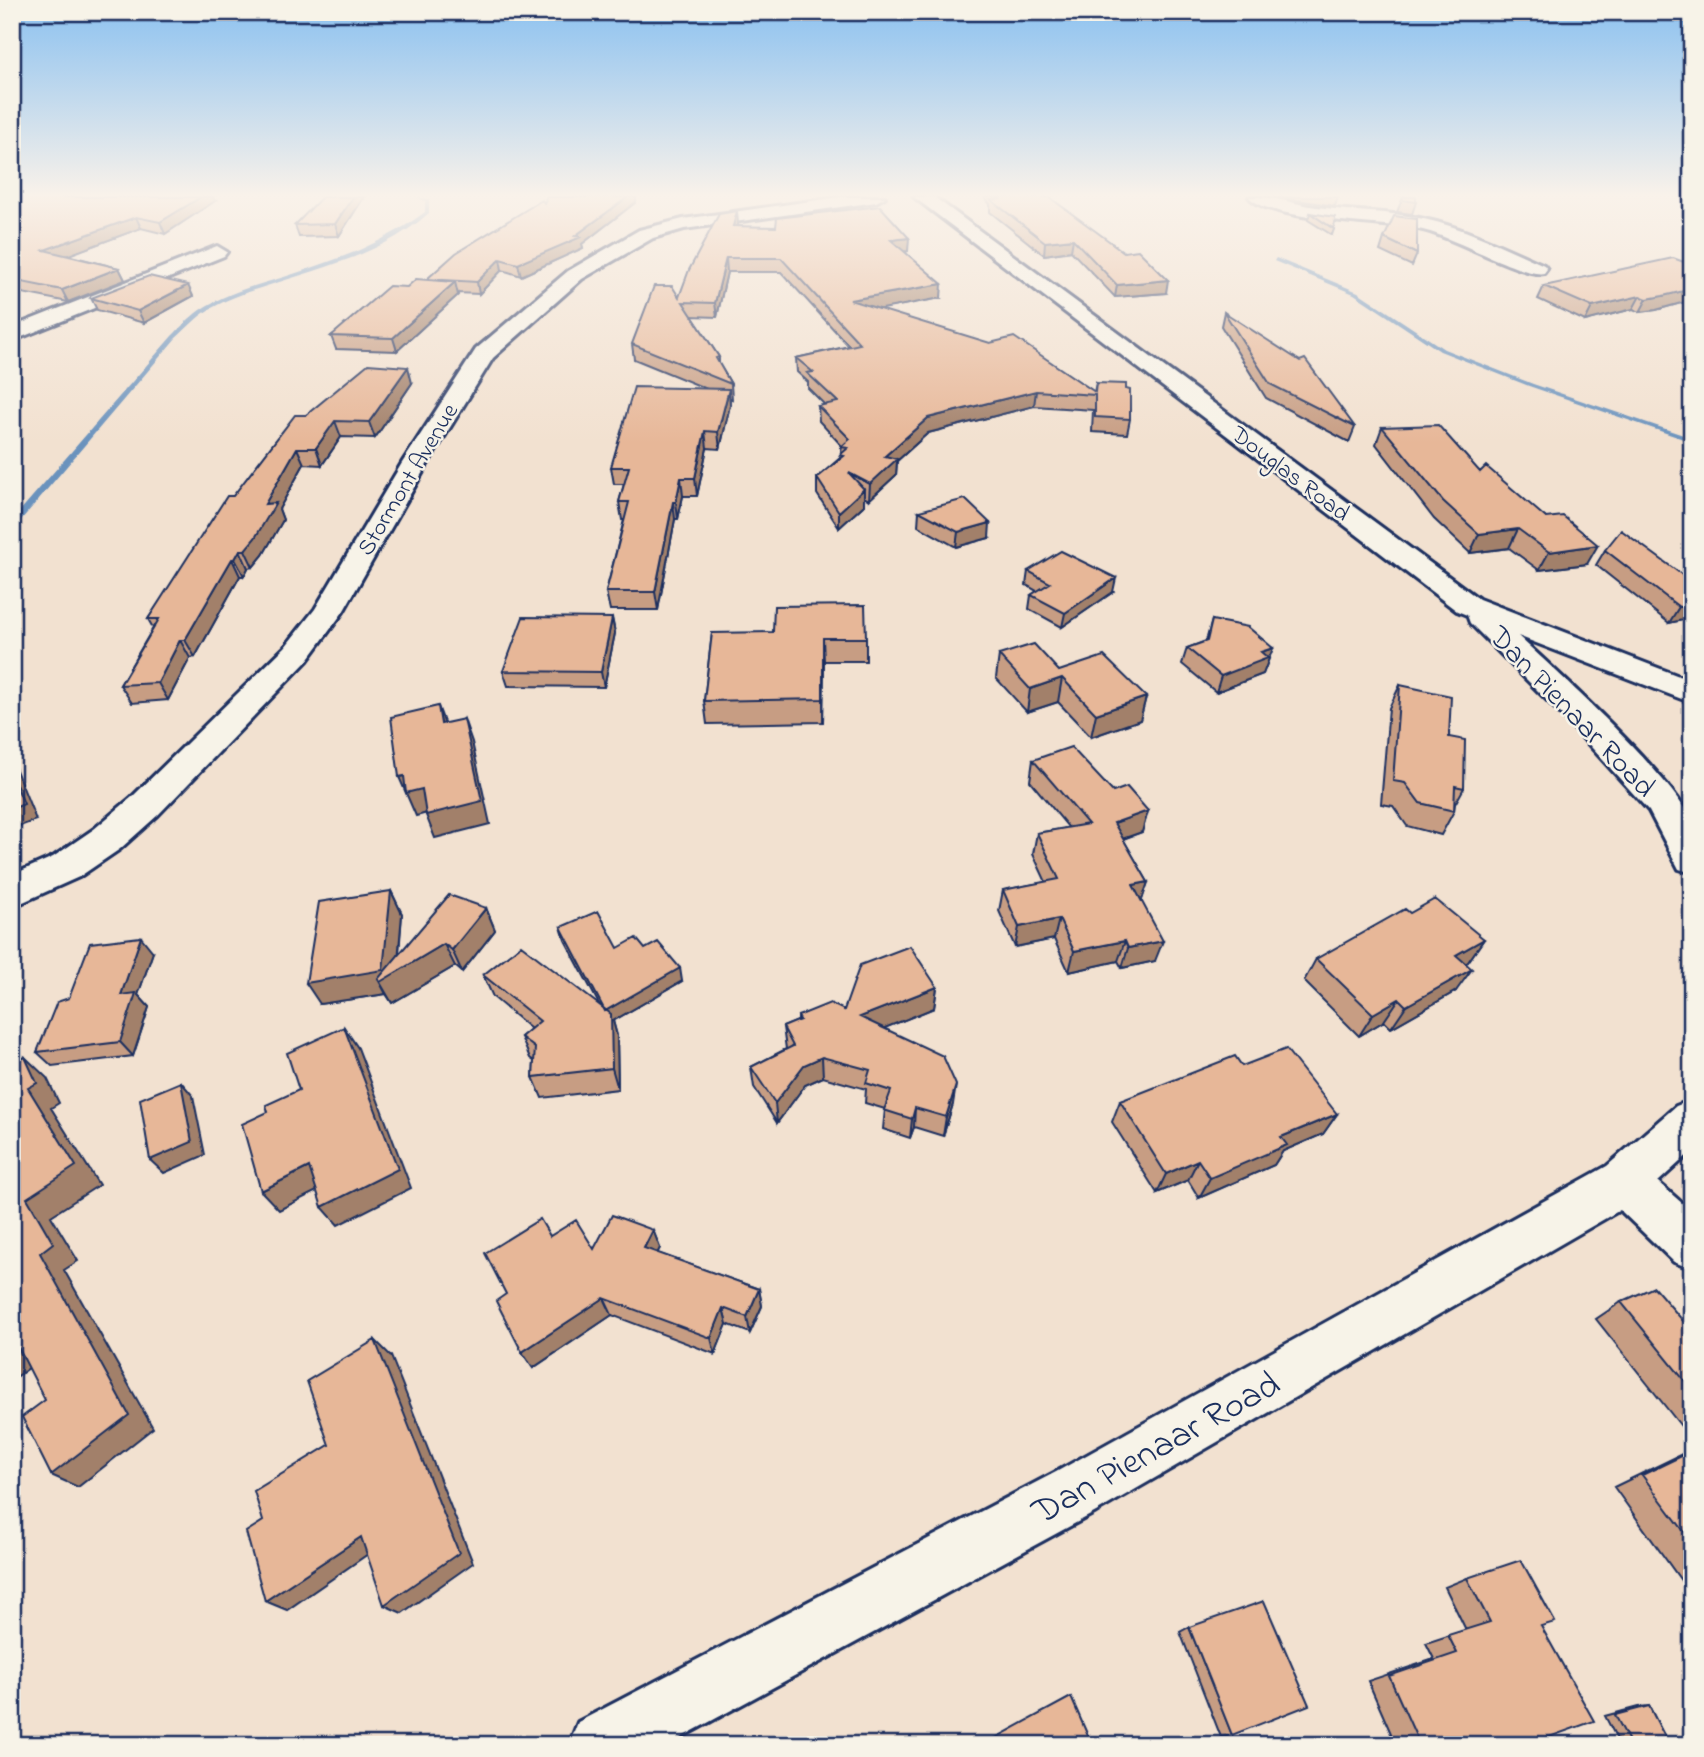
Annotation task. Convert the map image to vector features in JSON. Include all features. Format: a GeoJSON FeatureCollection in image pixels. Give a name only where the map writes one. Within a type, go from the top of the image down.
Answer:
{"type":"FeatureCollection","features":[{"type":"Feature","properties":{"kind":"street"},"geometry":{"type":"LineString","coordinates":[[12,335],[152,279]]}},
{"type":"Feature","properties":{"kind":"street","name":"Stormont Avenue"},"geometry":{"type":"LineString","coordinates":[[12,892],[66,867],[107,839],[145,806],[296,654],[328,612],[415,463],[484,354],[570,279]]}},
{"type":"Feature","properties":{"kind":"street","name":"Douglas Road"},"geometry":{"type":"LineString","coordinates":[[1033,279],[1468,605],[1692,693]]}},
{"type":"Feature","properties":{"kind":"street","name":"Dan Pienaar Road"},"geometry":{"type":"LineString","coordinates":[[1468,605],[1576,709],[1663,804],[1692,859]]}},
{"type":"Feature","properties":{"kind":"street","name":"Dan Pienaar Road"},"geometry":{"type":"LineString","coordinates":[[601,1745],[1076,1492],[1624,1182],[1692,1121]]}},
{"type":"Feature","properties":{"kind":"street"},"geometry":{"type":"LineString","coordinates":[[1624,1182],[1692,1245]]}},
{"type":"Feature","properties":{"kind":"building"},"geometry":{"type":"Polygon","coordinates":[[[12,279],[91,279],[62,290],[12,279]]]}},
{"type":"Feature","properties":{"kind":"building"},"geometry":{"type":"Polygon","coordinates":[[[141,279],[162,279],[188,285],[138,311],[91,298],[141,279]]]}},
{"type":"Feature","properties":{"kind":"building"},"geometry":{"type":"Polygon","coordinates":[[[416,279],[455,282],[393,338],[331,336],[389,286],[407,287],[416,279]]]}},
{"type":"Feature","properties":{"kind":"building"},"geometry":{"type":"Polygon","coordinates":[[[427,279],[480,279],[477,282],[427,279]]]}},
{"type":"Feature","properties":{"kind":"building"},"geometry":{"type":"Polygon","coordinates":[[[686,279],[721,279],[715,303],[683,302],[719,357],[716,358],[731,384],[632,344],[654,286],[672,286],[679,297],[686,279]]]}},
{"type":"Feature","properties":{"kind":"building"},"geometry":{"type":"Polygon","coordinates":[[[800,279],[936,279],[942,284],[850,300],[990,343],[1014,337],[1095,392],[1096,383],[1126,384],[1126,389],[1130,390],[1130,419],[1095,417],[1095,395],[1036,391],[928,418],[885,456],[897,459],[870,484],[849,473],[864,489],[839,512],[817,478],[844,456],[840,455],[848,448],[841,447],[850,439],[818,406],[838,402],[807,373],[813,372],[796,358],[860,344],[800,279]]]}},
{"type":"Feature","properties":{"kind":"building"},"geometry":{"type":"Polygon","coordinates":[[[1111,279],[1168,280],[1117,285],[1111,279]]]}},
{"type":"Feature","properties":{"kind":"building"},"geometry":{"type":"Polygon","coordinates":[[[1576,279],[1692,279],[1692,289],[1647,299],[1640,296],[1592,307],[1544,286],[1576,279]]]}},
{"type":"Feature","properties":{"kind":"building"},"geometry":{"type":"Polygon","coordinates":[[[1224,312],[1300,361],[1305,359],[1355,427],[1270,384],[1224,312]]]}},
{"type":"Feature","properties":{"kind":"building"},"geometry":{"type":"Polygon","coordinates":[[[368,364],[408,367],[369,422],[335,421],[316,448],[297,448],[265,504],[276,503],[255,538],[245,550],[240,550],[235,559],[232,559],[185,640],[180,640],[158,683],[120,685],[159,619],[148,619],[227,496],[233,496],[295,415],[306,415],[368,364]]]}},
{"type":"Feature","properties":{"kind":"building"},"geometry":{"type":"Polygon","coordinates":[[[634,387],[729,389],[718,432],[705,431],[695,478],[681,478],[676,502],[673,502],[655,592],[606,592],[629,502],[619,502],[629,467],[611,467],[634,387]]]}},
{"type":"Feature","properties":{"kind":"building"},"geometry":{"type":"Polygon","coordinates":[[[1438,425],[1480,472],[1486,466],[1546,518],[1563,516],[1598,545],[1549,552],[1518,529],[1479,534],[1443,501],[1382,427],[1438,425]]]}},
{"type":"Feature","properties":{"kind":"building"},"geometry":{"type":"Polygon","coordinates":[[[965,499],[990,523],[958,532],[919,511],[965,499]]]}},
{"type":"Feature","properties":{"kind":"building"},"geometry":{"type":"Polygon","coordinates":[[[1621,530],[1692,582],[1692,605],[1679,607],[1605,550],[1621,530]]]}},
{"type":"Feature","properties":{"kind":"building"},"geometry":{"type":"Polygon","coordinates":[[[1061,551],[1116,578],[1065,613],[1031,595],[1050,583],[1028,571],[1061,551]]]}},
{"type":"Feature","properties":{"kind":"building"},"geometry":{"type":"Polygon","coordinates":[[[865,605],[866,638],[823,638],[823,699],[704,701],[712,633],[773,632],[774,606],[865,605]]]}},
{"type":"Feature","properties":{"kind":"building"},"geometry":{"type":"Polygon","coordinates":[[[523,617],[612,618],[601,672],[503,671],[523,617]]]}},
{"type":"Feature","properties":{"kind":"building"},"geometry":{"type":"Polygon","coordinates":[[[1212,620],[1248,627],[1273,648],[1261,652],[1268,658],[1221,676],[1187,648],[1207,641],[1212,620]]]}},
{"type":"Feature","properties":{"kind":"building"},"geometry":{"type":"Polygon","coordinates":[[[1034,644],[1059,671],[1104,656],[1146,697],[1096,714],[1062,678],[1030,689],[999,655],[1034,644]]]}},
{"type":"Feature","properties":{"kind":"building"},"geometry":{"type":"Polygon","coordinates":[[[1400,685],[1451,696],[1449,737],[1465,740],[1464,788],[1455,786],[1454,811],[1420,803],[1405,783],[1393,781],[1400,685]]]}},
{"type":"Feature","properties":{"kind":"building"},"geometry":{"type":"Polygon","coordinates":[[[438,706],[441,724],[464,719],[482,801],[426,815],[422,789],[406,793],[404,776],[399,777],[391,717],[438,706]]]}},
{"type":"Feature","properties":{"kind":"building"},"geometry":{"type":"Polygon","coordinates":[[[1071,747],[1113,792],[1127,787],[1148,811],[1114,823],[1148,882],[1133,885],[1163,941],[1128,948],[1125,941],[1074,951],[1059,919],[1019,927],[1003,890],[1059,879],[1037,833],[1088,824],[1033,760],[1071,747]]]}},
{"type":"Feature","properties":{"kind":"building"},"geometry":{"type":"Polygon","coordinates":[[[12,775],[24,804],[12,809],[12,775]]]}},
{"type":"Feature","properties":{"kind":"building"},"geometry":{"type":"Polygon","coordinates":[[[391,891],[383,970],[306,983],[319,902],[391,891]]]}},
{"type":"Feature","properties":{"kind":"building"},"geometry":{"type":"Polygon","coordinates":[[[449,895],[486,908],[452,950],[444,944],[380,982],[378,979],[449,895]]]}},
{"type":"Feature","properties":{"kind":"building"},"geometry":{"type":"Polygon","coordinates":[[[1435,899],[1484,939],[1456,955],[1472,969],[1406,1006],[1399,999],[1373,1014],[1316,959],[1405,909],[1410,913],[1435,899]]]}},
{"type":"Feature","properties":{"kind":"building"},"geometry":{"type":"Polygon","coordinates":[[[598,911],[618,948],[636,938],[645,949],[658,942],[680,968],[605,1011],[561,927],[598,911]]]}},
{"type":"Feature","properties":{"kind":"building"},"geometry":{"type":"Polygon","coordinates":[[[141,937],[121,995],[136,993],[120,1042],[37,1052],[57,1002],[69,998],[90,943],[141,937]]]}},
{"type":"Feature","properties":{"kind":"building"},"geometry":{"type":"Polygon","coordinates":[[[521,945],[611,1014],[612,1068],[533,1077],[535,1048],[521,1037],[540,1021],[483,975],[521,945]]]}},
{"type":"Feature","properties":{"kind":"building"},"geometry":{"type":"Polygon","coordinates":[[[910,946],[937,987],[860,1017],[943,1056],[956,1085],[946,1117],[915,1108],[912,1119],[884,1110],[891,1091],[866,1083],[870,1070],[822,1057],[804,1065],[775,1103],[751,1067],[793,1046],[783,1027],[800,1020],[798,1016],[830,1003],[844,1010],[860,965],[910,946]]]}},
{"type":"Feature","properties":{"kind":"building"},"geometry":{"type":"Polygon","coordinates":[[[344,1027],[398,1169],[322,1207],[309,1167],[261,1191],[242,1124],[268,1112],[266,1105],[299,1090],[287,1053],[344,1027]]]}},
{"type":"Feature","properties":{"kind":"building"},"geometry":{"type":"Polygon","coordinates":[[[1286,1049],[1337,1114],[1281,1137],[1287,1145],[1210,1178],[1198,1160],[1166,1174],[1120,1101],[1235,1056],[1242,1066],[1286,1049]]]}},
{"type":"Feature","properties":{"kind":"building"},"geometry":{"type":"Polygon","coordinates":[[[25,1057],[37,1083],[28,1088],[76,1166],[27,1198],[53,1243],[40,1253],[129,1415],[51,1475],[22,1417],[45,1400],[16,1343],[12,1345],[12,1064],[25,1057]]]}},
{"type":"Feature","properties":{"kind":"building"},"geometry":{"type":"Polygon","coordinates":[[[181,1082],[192,1142],[150,1160],[140,1099],[181,1082]]]}},
{"type":"Feature","properties":{"kind":"building"},"geometry":{"type":"Polygon","coordinates":[[[612,1215],[653,1230],[644,1248],[759,1289],[747,1317],[723,1308],[711,1338],[604,1298],[522,1352],[496,1301],[506,1294],[485,1253],[540,1219],[550,1236],[576,1220],[594,1249],[612,1215]]]}},
{"type":"Feature","properties":{"kind":"building"},"geometry":{"type":"Polygon","coordinates":[[[1654,1287],[1684,1322],[1692,1318],[1692,1390],[1621,1302],[1654,1287]]]}},
{"type":"Feature","properties":{"kind":"building"},"geometry":{"type":"Polygon","coordinates":[[[375,1340],[459,1553],[384,1605],[361,1537],[265,1601],[246,1532],[263,1521],[254,1491],[329,1445],[307,1381],[375,1340]]]}},
{"type":"Feature","properties":{"kind":"building"},"geometry":{"type":"Polygon","coordinates":[[[1692,1451],[1692,1542],[1642,1475],[1692,1451]]]}},
{"type":"Feature","properties":{"kind":"building"},"geometry":{"type":"Polygon","coordinates":[[[1521,1560],[1555,1622],[1541,1626],[1594,1721],[1527,1745],[1420,1745],[1389,1676],[1457,1653],[1448,1635],[1490,1622],[1467,1578],[1521,1560]]]}},
{"type":"Feature","properties":{"kind":"building"},"geometry":{"type":"Polygon","coordinates":[[[1264,1601],[1309,1705],[1232,1735],[1189,1627],[1264,1601]]]}},
{"type":"Feature","properties":{"kind":"building"},"geometry":{"type":"Polygon","coordinates":[[[1071,1697],[1092,1745],[991,1745],[990,1741],[1071,1697]]]}},
{"type":"Feature","properties":{"kind":"building"},"geometry":{"type":"Polygon","coordinates":[[[1649,1706],[1669,1745],[1631,1745],[1615,1715],[1649,1706]]]}},
{"type":"Feature","properties":{"kind":"waterway"},"geometry":{"type":"LineString","coordinates":[[12,525],[174,337],[198,315],[233,296],[282,279]]}},
{"type":"Feature","properties":{"kind":"waterway"},"geometry":{"type":"LineString","coordinates":[[1322,279],[1356,293],[1442,350],[1531,385],[1692,440]]}}]}
